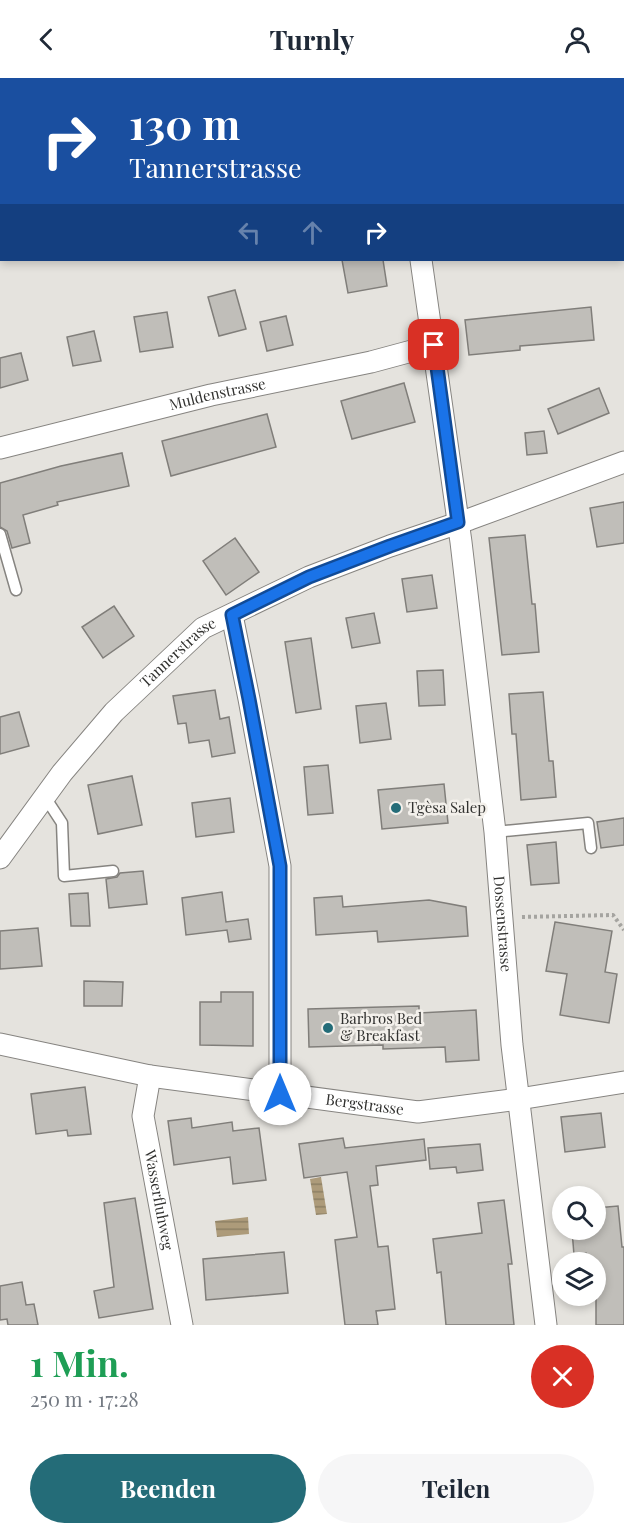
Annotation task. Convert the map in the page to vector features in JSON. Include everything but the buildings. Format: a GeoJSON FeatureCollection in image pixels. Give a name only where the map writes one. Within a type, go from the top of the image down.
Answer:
{"type":"FeatureCollection","features":[{"type":"Feature","properties":{"kind":"street","name":"Dossenstrasse"},"geometry":{"type":"LineString","coordinates":[[421,261],[458,522],[495,832],[512,1045],[546,1325]]}},
{"type":"Feature","properties":{"kind":"street","name":"Muldenstrasse"},"geometry":{"type":"LineString","coordinates":[[0,448],[211,395],[371,362],[434,345]]}},
{"type":"Feature","properties":{"kind":"street","name":"Tannerstrasse"},"geometry":{"type":"LineString","coordinates":[[0,858],[45,797],[114,712],[203,628],[309,577],[624,462]]}},
{"type":"Feature","properties":{"kind":"street"},"geometry":{"type":"LineString","coordinates":[[232,615],[280,866],[280,1094]]}},
{"type":"Feature","properties":{"kind":"street","name":"Bergstrasse"},"geometry":{"type":"LineString","coordinates":[[0,1044],[150,1076],[418,1112],[624,1082]]}},
{"type":"Feature","properties":{"kind":"street","name":"Wasserfluhweg"},"geometry":{"type":"LineString","coordinates":[[150,1076],[143,1116],[182,1325]]}},
{"type":"Feature","properties":{"kind":"lane"},"geometry":{"type":"LineString","coordinates":[[0,534],[16,590]]}},
{"type":"Feature","properties":{"kind":"lane"},"geometry":{"type":"LineString","coordinates":[[45,797],[62,823],[64,876],[113,872]]}},
{"type":"Feature","properties":{"kind":"lane"},"geometry":{"type":"LineString","coordinates":[[495,832],[588,823],[591,848]]}},
{"type":"Feature","properties":{"kind":"path"},"geometry":{"type":"LineString","coordinates":[[502,917],[613,915],[624,930]]}},
{"type":"Feature","properties":{"kind":"shaded area"},"geometry":{"type":"Polygon","coordinates":[[[321,1177],[327,1214],[316,1215],[310,1179],[321,1177]]]}},
{"type":"Feature","properties":{"kind":"shaded area"},"geometry":{"type":"Polygon","coordinates":[[[248,1217],[249,1234],[217,1237],[215,1221],[248,1217]]]}},
{"type":"Feature","properties":{"kind":"place","name":"Tgèsa Salep"},"geometry":{"type":"Point","coordinates":[396,808]}},
{"type":"Feature","properties":{"kind":"place","name":"Barbros Bed & Breakfast"},"geometry":{"type":"Point","coordinates":[328,1028]}},
{"type":"Feature","properties":{"kind":"route"},"geometry":{"type":"LineString","coordinates":[[280,1094],[280,866],[232,615],[309,577],[458,522],[434,345]]}}]}
